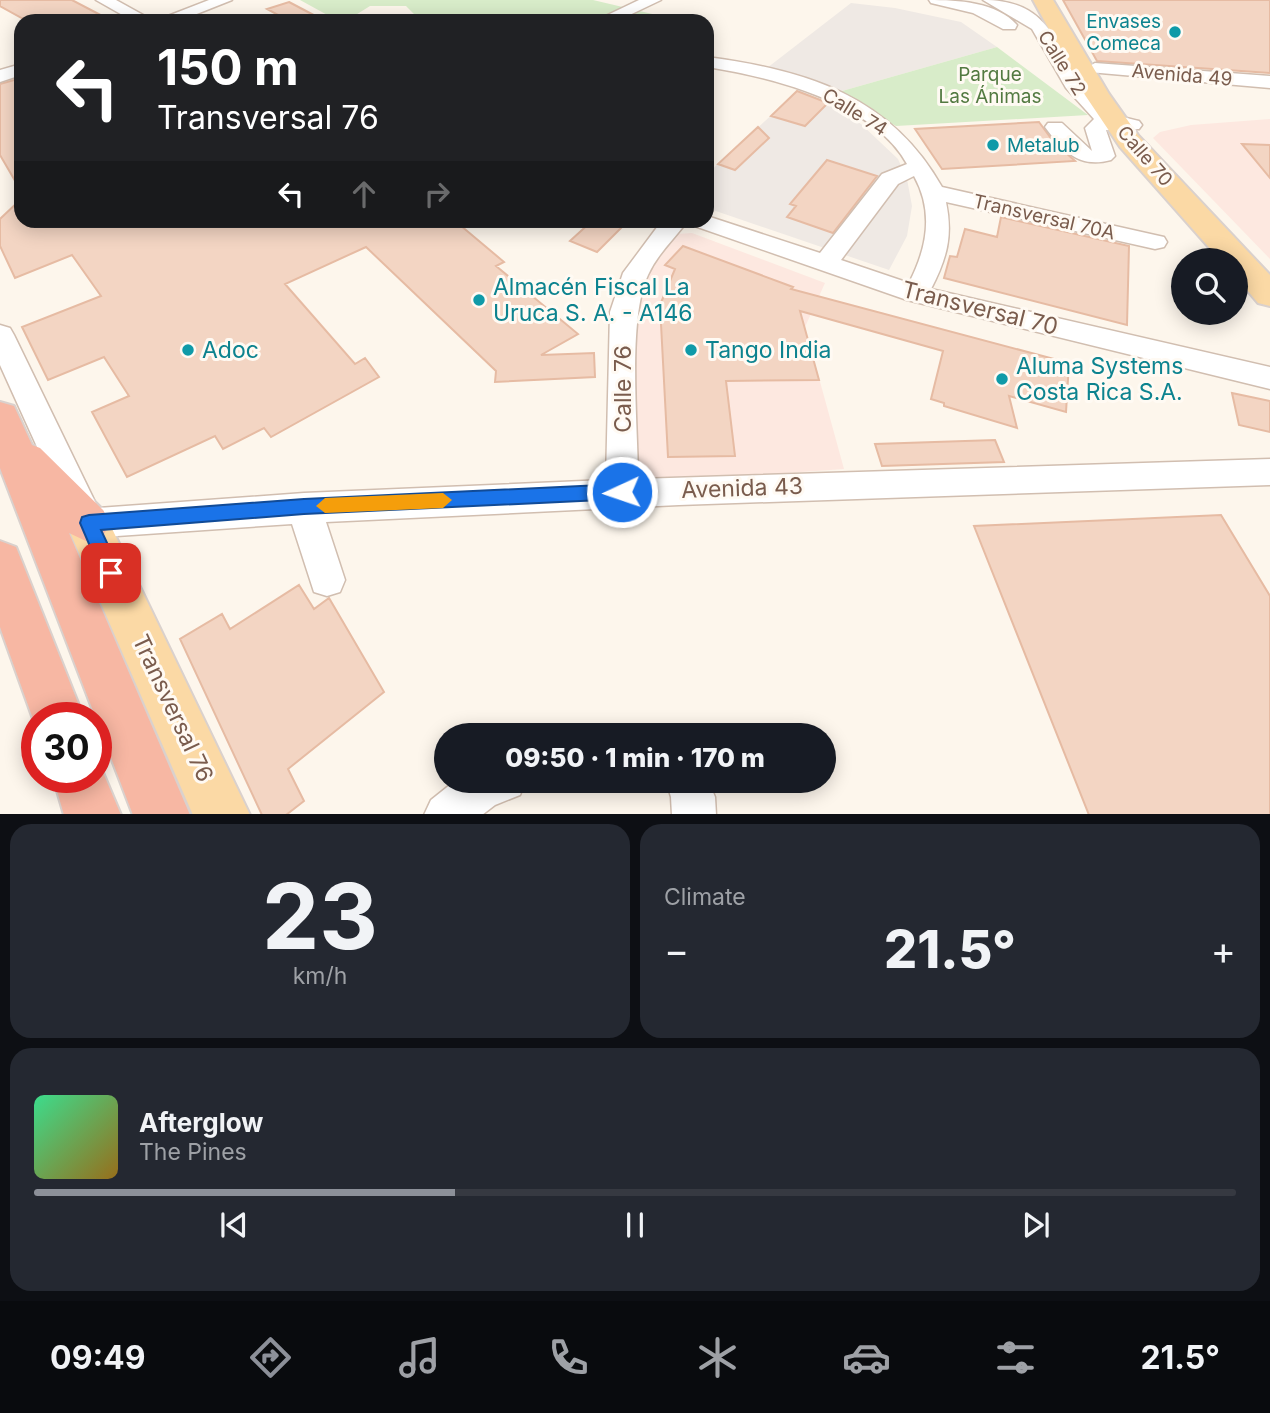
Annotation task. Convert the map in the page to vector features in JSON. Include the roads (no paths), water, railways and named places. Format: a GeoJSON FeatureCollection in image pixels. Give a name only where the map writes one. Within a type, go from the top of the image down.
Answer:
{"type":"FeatureCollection","features":[{"type":"Feature","properties":{"kind":"highway"},"geometry":{"type":"LineString","coordinates":[[7,433],[89,523]]}},
{"type":"Feature","properties":{"kind":"highway"},"geometry":{"type":"LineString","coordinates":[[7,433],[162,814]]}},
{"type":"Feature","properties":{"kind":"highway"},"geometry":{"type":"LineString","coordinates":[[0,562],[52,702]]}},
{"type":"Feature","properties":{"kind":"highway"},"geometry":{"type":"LineString","coordinates":[[86,793],[93,814]]}},
{"type":"Feature","properties":{"kind":"main road","name":"Calle 70"},"geometry":{"type":"LineString","coordinates":[[1043,0],[1122,124],[1270,295]]}},
{"type":"Feature","properties":{"kind":"main road","name":"Calle 70"},"geometry":{"type":"LineString","coordinates":[[1056,0],[1095,68],[1122,124],[1270,272]]}},
{"type":"Feature","properties":{"kind":"main road","name":"Transversal 76"},"geometry":{"type":"LineString","coordinates":[[89,523],[222,814]]}},
{"type":"Feature","properties":{"kind":"street"},"geometry":{"type":"LineString","coordinates":[[104,0],[132,14]]}},
{"type":"Feature","properties":{"kind":"street"},"geometry":{"type":"LineString","coordinates":[[183,14],[224,0]]}},
{"type":"Feature","properties":{"kind":"street"},"geometry":{"type":"LineString","coordinates":[[620,14],[653,0]]}},
{"type":"Feature","properties":{"kind":"street"},"geometry":{"type":"LineString","coordinates":[[937,0],[996,17],[1025,35],[1070,82]]}},
{"type":"Feature","properties":{"kind":"street","name":"Calle 72"},"geometry":{"type":"LineString","coordinates":[[991,0],[1032,19],[1040,26],[1082,99],[1122,124]]}},
{"type":"Feature","properties":{"kind":"street","name":"Calle 74"},"geometry":{"type":"LineString","coordinates":[[714,63],[769,71],[820,89],[865,113],[904,146],[920,166],[933,192],[940,225],[934,260],[916,294]]}},
{"type":"Feature","properties":{"kind":"street","name":"Avenida 49"},"geometry":{"type":"LineString","coordinates":[[1095,68],[1270,82]]}},
{"type":"Feature","properties":{"kind":"street"},"geometry":{"type":"LineString","coordinates":[[1055,127],[1080,154],[1093,159],[1104,156],[1094,128],[1102,123],[1122,124]]}},
{"type":"Feature","properties":{"kind":"street"},"geometry":{"type":"LineString","coordinates":[[825,264],[890,179],[920,166]]}},
{"type":"Feature","properties":{"kind":"street","name":"Transversal 70A"},"geometry":{"type":"LineString","coordinates":[[933,192],[1155,242]]}},
{"type":"Feature","properties":{"kind":"street","name":"Transversal 70"},"geometry":{"type":"LineString","coordinates":[[714,226],[916,294],[1270,378]]}},
{"type":"Feature","properties":{"kind":"street","name":"Calle 76"},"geometry":{"type":"LineString","coordinates":[[622,492],[623,312],[627,293],[647,252],[670,228]]}},
{"type":"Feature","properties":{"kind":"street","name":"Transversal 76"},"geometry":{"type":"LineString","coordinates":[[0,335],[89,523]]}},
{"type":"Feature","properties":{"kind":"street","name":"Avenida 43"},"geometry":{"type":"LineString","coordinates":[[89,523],[304,507],[622,492],[1270,472]]}},
{"type":"Feature","properties":{"kind":"street"},"geometry":{"type":"LineString","coordinates":[[304,507],[327,580]]}},
{"type":"Feature","properties":{"kind":"street"},"geometry":{"type":"LineString","coordinates":[[446,814],[475,793]]}},
{"type":"Feature","properties":{"kind":"street"},"geometry":{"type":"LineString","coordinates":[[692,793],[694,814]]}},
{"type":"Feature","properties":{"kind":"place","name":"Envases Comeca"},"geometry":{"type":"Point","coordinates":[1175,32]}},
{"type":"Feature","properties":{"kind":"place","name":"Metalub"},"geometry":{"type":"Point","coordinates":[993,145]}},
{"type":"Feature","properties":{"kind":"place","name":"Almacén Fiscal La Uruca S. A. - A146"},"geometry":{"type":"Point","coordinates":[479,300]}},
{"type":"Feature","properties":{"kind":"place","name":"Adoc"},"geometry":{"type":"Point","coordinates":[188,350]}},
{"type":"Feature","properties":{"kind":"place","name":"Tango India"},"geometry":{"type":"Point","coordinates":[691,350]}},
{"type":"Feature","properties":{"kind":"place","name":"Aluma Systems Costa Rica S.A."},"geometry":{"type":"Point","coordinates":[1002,379]}},
{"type":"Feature","properties":{"kind":"park label","name":"Parque Las Ánimas"},"geometry":{"type":"Point","coordinates":[990,85]}}]}
